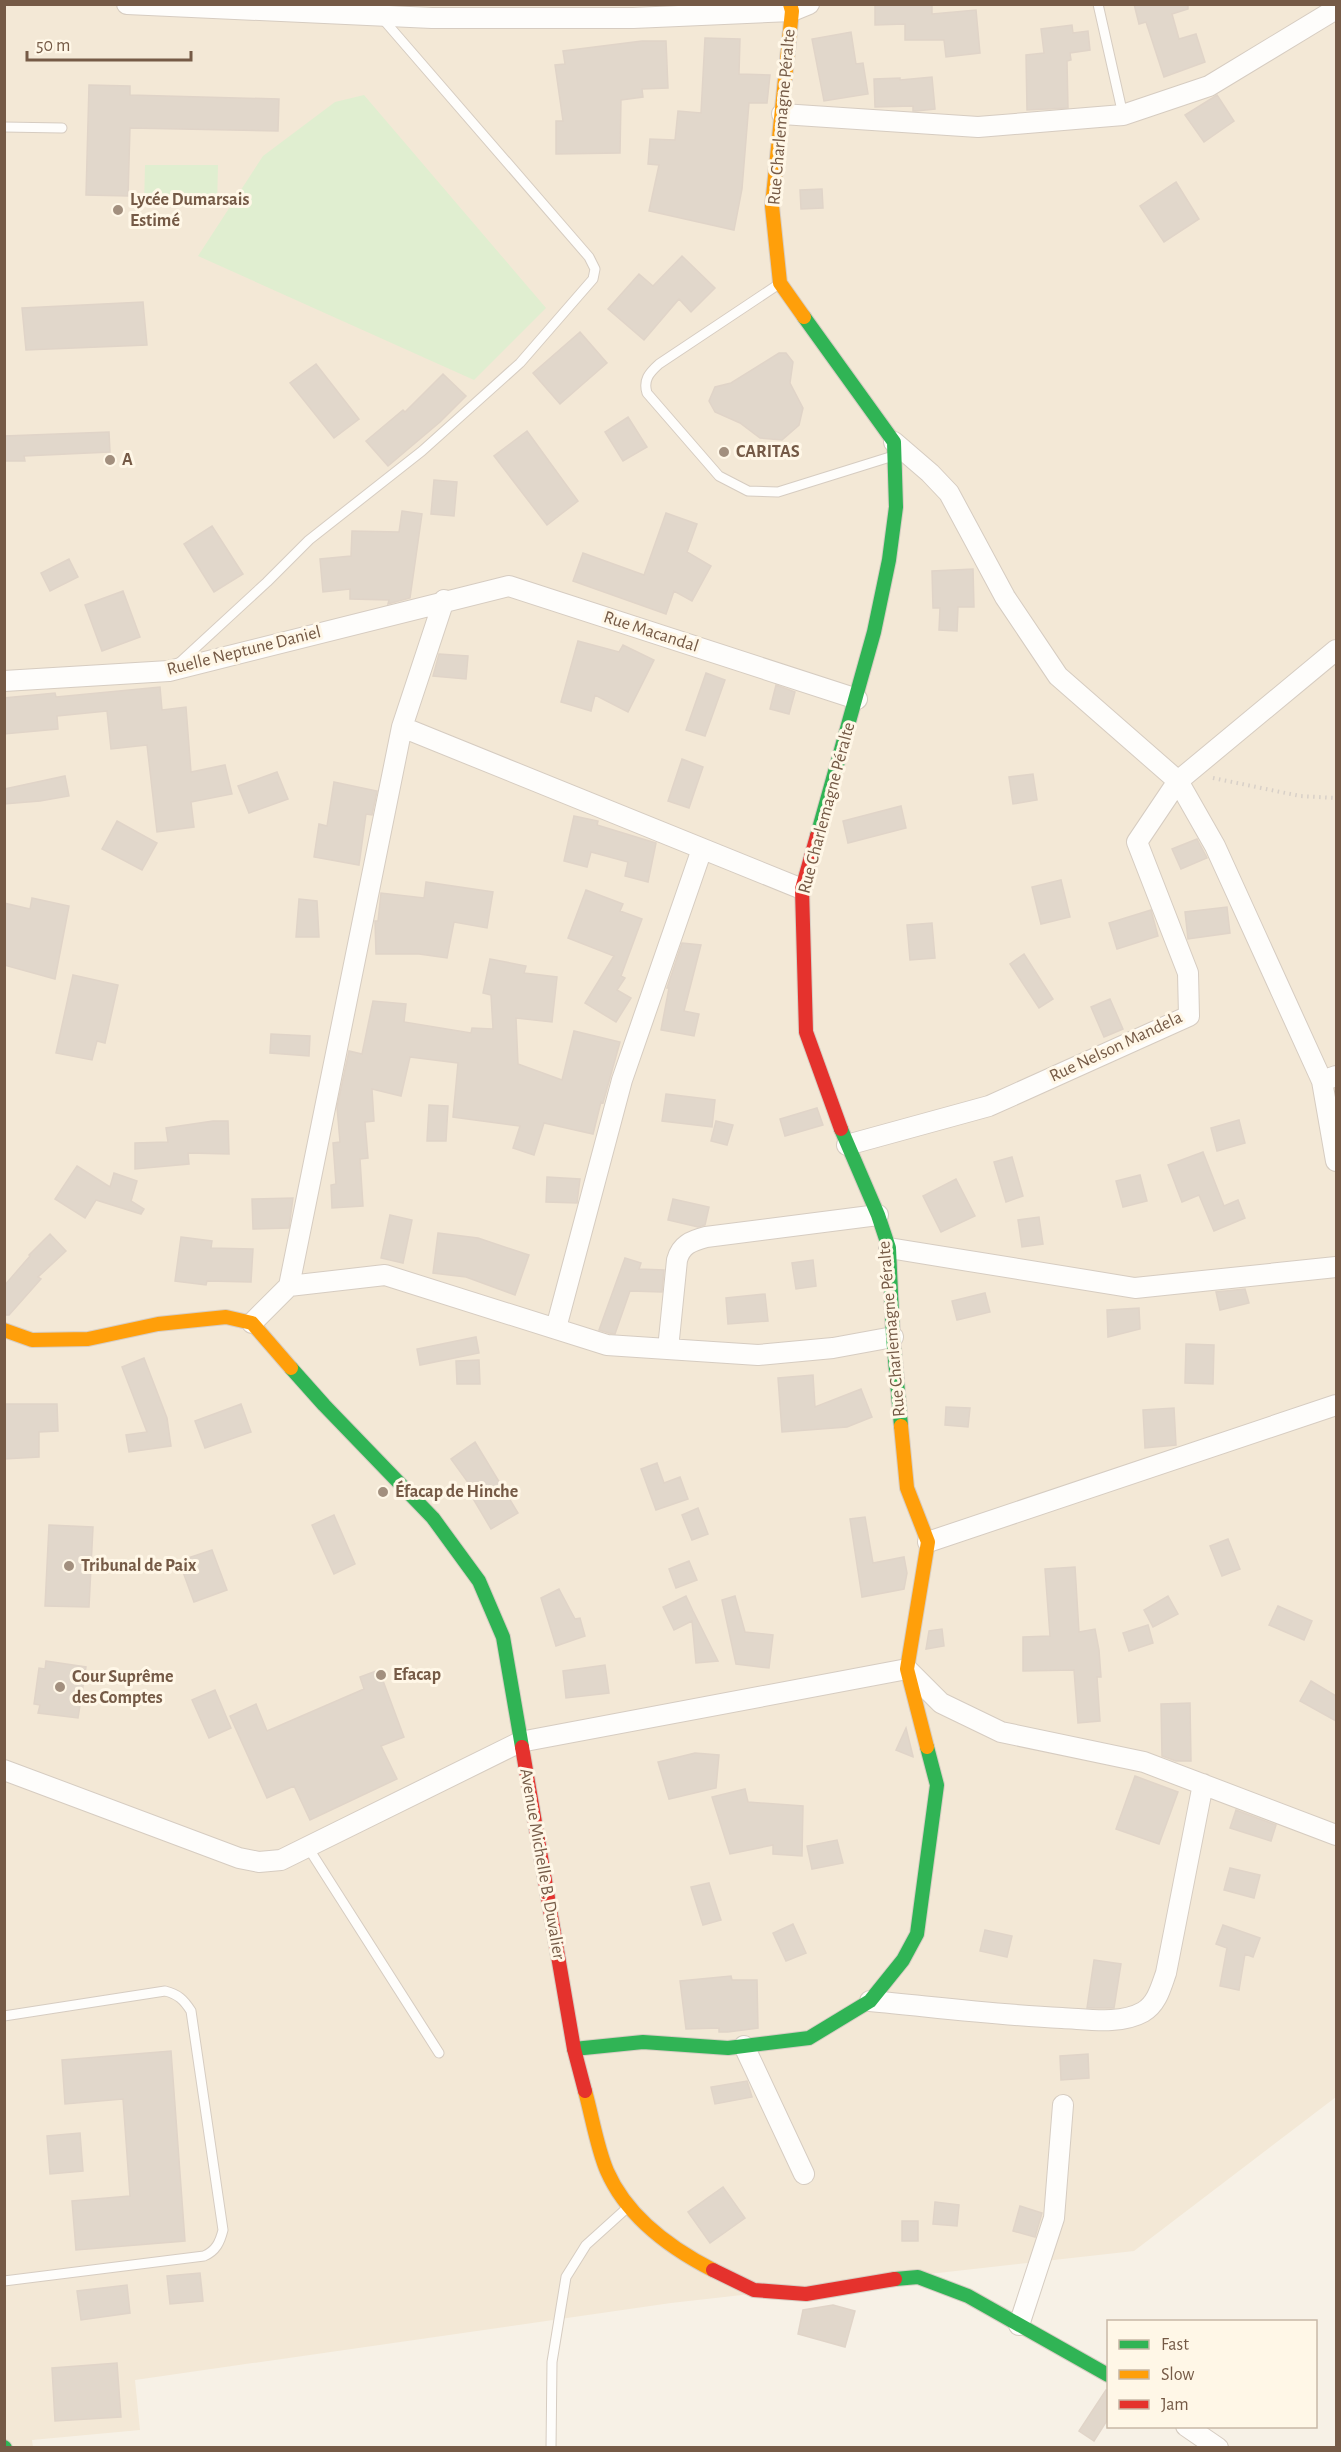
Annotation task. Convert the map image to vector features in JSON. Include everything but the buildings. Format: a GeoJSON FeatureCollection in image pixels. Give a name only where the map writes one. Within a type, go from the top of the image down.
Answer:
{"type":"FeatureCollection","features":[{"type":"Feature","properties":{"kind":"street"},"geometry":{"type":"LineString","coordinates":[[127,4],[292,8],[432,18],[797,7]]}},
{"type":"Feature","properties":{"kind":"street","name":"Rue Charlemagne Péralte"},"geometry":{"type":"LineString","coordinates":[[797,7],[772,206],[780,283],[895,449],[896,507],[889,560],[857,699],[802,889],[806,1032],[847,1145],[878,1215],[889,1248],[893,1337],[907,1488],[928,1542]]}},
{"type":"Feature","properties":{"kind":"street"},"geometry":{"type":"LineString","coordinates":[[782,114],[978,127],[1123,115],[1209,86],[1336,9]]}},
{"type":"Feature","properties":{"kind":"street"},"geometry":{"type":"LineString","coordinates":[[895,449],[930,473],[949,493],[1005,597],[1058,676],[1184,777],[1215,846],[1329,1079],[1336,1161]]}},
{"type":"Feature","properties":{"kind":"street","name":"Rue Macandal"},"geometry":{"type":"LineString","coordinates":[[444,600],[509,586],[857,699]]}},
{"type":"Feature","properties":{"kind":"street"},"geometry":{"type":"LineString","coordinates":[[4,1330],[32,1340],[88,1339],[158,1324],[226,1317],[252,1323],[289,1286],[402,727],[444,600]]}},
{"type":"Feature","properties":{"kind":"street","name":"Ruelle Neptune Daniel"},"geometry":{"type":"LineString","coordinates":[[4,681],[169,671],[444,600]]}},
{"type":"Feature","properties":{"kind":"street","name":"Rue Nelson Mandela"},"geometry":{"type":"LineString","coordinates":[[847,1145],[989,1106],[1189,1016],[1188,973],[1137,842],[1184,777],[1336,651]]}},
{"type":"Feature","properties":{"kind":"street"},"geometry":{"type":"LineString","coordinates":[[402,727],[802,889]]}},
{"type":"Feature","properties":{"kind":"street"},"geometry":{"type":"LineString","coordinates":[[556,1328],[622,1080],[702,849]]}},
{"type":"Feature","properties":{"kind":"street"},"geometry":{"type":"LineString","coordinates":[[668,1349],[677,1260],[682,1247],[706,1237],[878,1215]]}},
{"type":"Feature","properties":{"kind":"street"},"geometry":{"type":"LineString","coordinates":[[889,1248],[1135,1288],[1336,1267]]}},
{"type":"Feature","properties":{"kind":"street"},"geometry":{"type":"LineString","coordinates":[[289,1286],[386,1275],[607,1345],[758,1355],[833,1348],[893,1337]]}},
{"type":"Feature","properties":{"kind":"street","name":"Avenue Michelle B. Duvalier"},"geometry":{"type":"LineString","coordinates":[[252,1323],[324,1405],[433,1518],[479,1581],[503,1637],[574,2049],[607,2171],[628,2206],[662,2239],[698,2262],[754,2290],[806,2294],[918,2277],[968,2296],[1107,2374]]}},
{"type":"Feature","properties":{"kind":"street"},"geometry":{"type":"LineString","coordinates":[[574,2049],[643,2042],[728,2048],[809,2038],[870,2001],[903,1960],[916,1935],[926,1879],[937,1785],[907,1669],[928,1542],[1336,1405]]}},
{"type":"Feature","properties":{"kind":"street"},"geometry":{"type":"LineString","coordinates":[[4,1770],[239,1858],[259,1862],[281,1860],[520,1742],[907,1669]]}},
{"type":"Feature","properties":{"kind":"street"},"geometry":{"type":"LineString","coordinates":[[907,1669],[940,1703],[1001,1732],[1144,1762],[1336,1835]]}},
{"type":"Feature","properties":{"kind":"street"},"geometry":{"type":"LineString","coordinates":[[870,2001],[1007,2015],[1106,2020],[1129,2017],[1145,2011],[1156,1998],[1166,1973],[1203,1784]]}},
{"type":"Feature","properties":{"kind":"street"},"geometry":{"type":"LineString","coordinates":[[744,2046],[804,2174]]}},
{"type":"Feature","properties":{"kind":"street"},"geometry":{"type":"LineString","coordinates":[[1019,2325],[1054,2218],[1063,2105]]}},
{"type":"Feature","properties":{"kind":"street"},"geometry":{"type":"LineString","coordinates":[[1188,2428],[1218,2448]]}},
{"type":"Feature","properties":{"kind":"lane"},"geometry":{"type":"LineString","coordinates":[[1098,4],[1123,115]]}},
{"type":"Feature","properties":{"kind":"lane"},"geometry":{"type":"LineString","coordinates":[[169,671],[267,582],[309,540],[422,452],[520,363],[593,279],[595,269],[588,257],[380,15]]}},
{"type":"Feature","properties":{"kind":"lane"},"geometry":{"type":"LineString","coordinates":[[4,127],[62,128]]}},
{"type":"Feature","properties":{"kind":"lane"},"geometry":{"type":"LineString","coordinates":[[780,283],[659,364],[649,373],[646,380],[647,393],[719,476],[747,491],[778,492],[895,449]]}},
{"type":"Feature","properties":{"kind":"lane"},"geometry":{"type":"LineString","coordinates":[[309,1848],[439,2053]]}},
{"type":"Feature","properties":{"kind":"lane"},"geometry":{"type":"LineString","coordinates":[[4,2016],[165,1991],[185,2001],[191,2011],[222,2229],[218,2246],[204,2256],[4,2281]]}},
{"type":"Feature","properties":{"kind":"lane"},"geometry":{"type":"LineString","coordinates":[[551,2448],[552,2362],[566,2277],[586,2246],[628,2206]]}},
{"type":"Feature","properties":{"kind":"path"},"geometry":{"type":"LineString","coordinates":[[1184,777],[1300,796],[1336,798]]}},
{"type":"Feature","properties":{"kind":"shaded area"},"geometry":{"type":"Polygon","coordinates":[[[5,5],[1336,5],[1336,2097],[1134,2251],[671,2303],[135,2380],[140,2430],[32,2440],[33,2447],[5,2448],[5,5]]]}},
{"type":"Feature","properties":{"kind":"green space"},"geometry":{"type":"Polygon","coordinates":[[[364,95],[546,308],[474,380],[198,256],[263,156],[335,102],[364,95]]]}},
{"type":"Feature","properties":{"kind":"green space"},"geometry":{"type":"Polygon","coordinates":[[[145,165],[218,165],[217,207],[144,206],[145,165]]]}},
{"type":"Feature","properties":{"kind":"traffic: fast"},"geometry":{"type":"LineString","coordinates":[[804,317],[894,442],[896,507],[889,560],[874,632],[817,836]]}},
{"type":"Feature","properties":{"kind":"traffic: fast"},"geometry":{"type":"LineString","coordinates":[[841,1129],[878,1215],[889,1248],[893,1337],[901,1426]]}},
{"type":"Feature","properties":{"kind":"traffic: fast"},"geometry":{"type":"LineString","coordinates":[[291,1368],[433,1518],[479,1581],[503,1637],[522,1747]]}},
{"type":"Feature","properties":{"kind":"traffic: fast"},"geometry":{"type":"LineString","coordinates":[[574,2049],[643,2042],[728,2048],[809,2038],[870,2001],[903,1960],[917,1934],[937,1785],[927,1747]]}},
{"type":"Feature","properties":{"kind":"traffic: fast"},"geometry":{"type":"LineString","coordinates":[[895,2279],[918,2277],[968,2296],[1107,2374]]}},
{"type":"Feature","properties":{"kind":"traffic: slow"},"geometry":{"type":"LineString","coordinates":[[790,4],[792,11],[772,206],[780,283],[804,317]]}},
{"type":"Feature","properties":{"kind":"traffic: slow"},"geometry":{"type":"LineString","coordinates":[[4,1330],[32,1340],[88,1339],[158,1324],[226,1317],[252,1323],[291,1368]]}},
{"type":"Feature","properties":{"kind":"traffic: slow"},"geometry":{"type":"LineString","coordinates":[[901,1426],[907,1488],[928,1542],[907,1669],[927,1747]]}},
{"type":"Feature","properties":{"kind":"traffic: slow"},"geometry":{"type":"LineString","coordinates":[[585,2091],[603,2162],[626,2203],[651,2230],[681,2252],[713,2270]]}},
{"type":"Feature","properties":{"kind":"traffic: jam"},"geometry":{"type":"LineString","coordinates":[[817,836],[802,889],[806,1032],[841,1129]]}},
{"type":"Feature","properties":{"kind":"traffic: jam"},"geometry":{"type":"LineString","coordinates":[[522,1747],[574,2049],[585,2091]]}},
{"type":"Feature","properties":{"kind":"traffic: jam"},"geometry":{"type":"LineString","coordinates":[[713,2270],[754,2290],[806,2294],[895,2279]]}},
{"type":"Feature","properties":{"kind":"place","name":"Lycée Dumarsais Estimé"},"geometry":{"type":"Point","coordinates":[118,210]}},
{"type":"Feature","properties":{"kind":"place","name":"CARITAS"},"geometry":{"type":"Point","coordinates":[724,452]}},
{"type":"Feature","properties":{"kind":"place","name":"A"},"geometry":{"type":"Point","coordinates":[110,460]}},
{"type":"Feature","properties":{"kind":"place","name":"Éfacap de Hinche"},"geometry":{"type":"Point","coordinates":[383,1492]}},
{"type":"Feature","properties":{"kind":"place","name":"Tribunal de Paix"},"geometry":{"type":"Point","coordinates":[69,1566]}},
{"type":"Feature","properties":{"kind":"place","name":"Efacap"},"geometry":{"type":"Point","coordinates":[381,1675]}},
{"type":"Feature","properties":{"kind":"place","name":"Cour Suprême des Comptes"},"geometry":{"type":"Point","coordinates":[60,1687]}}]}
